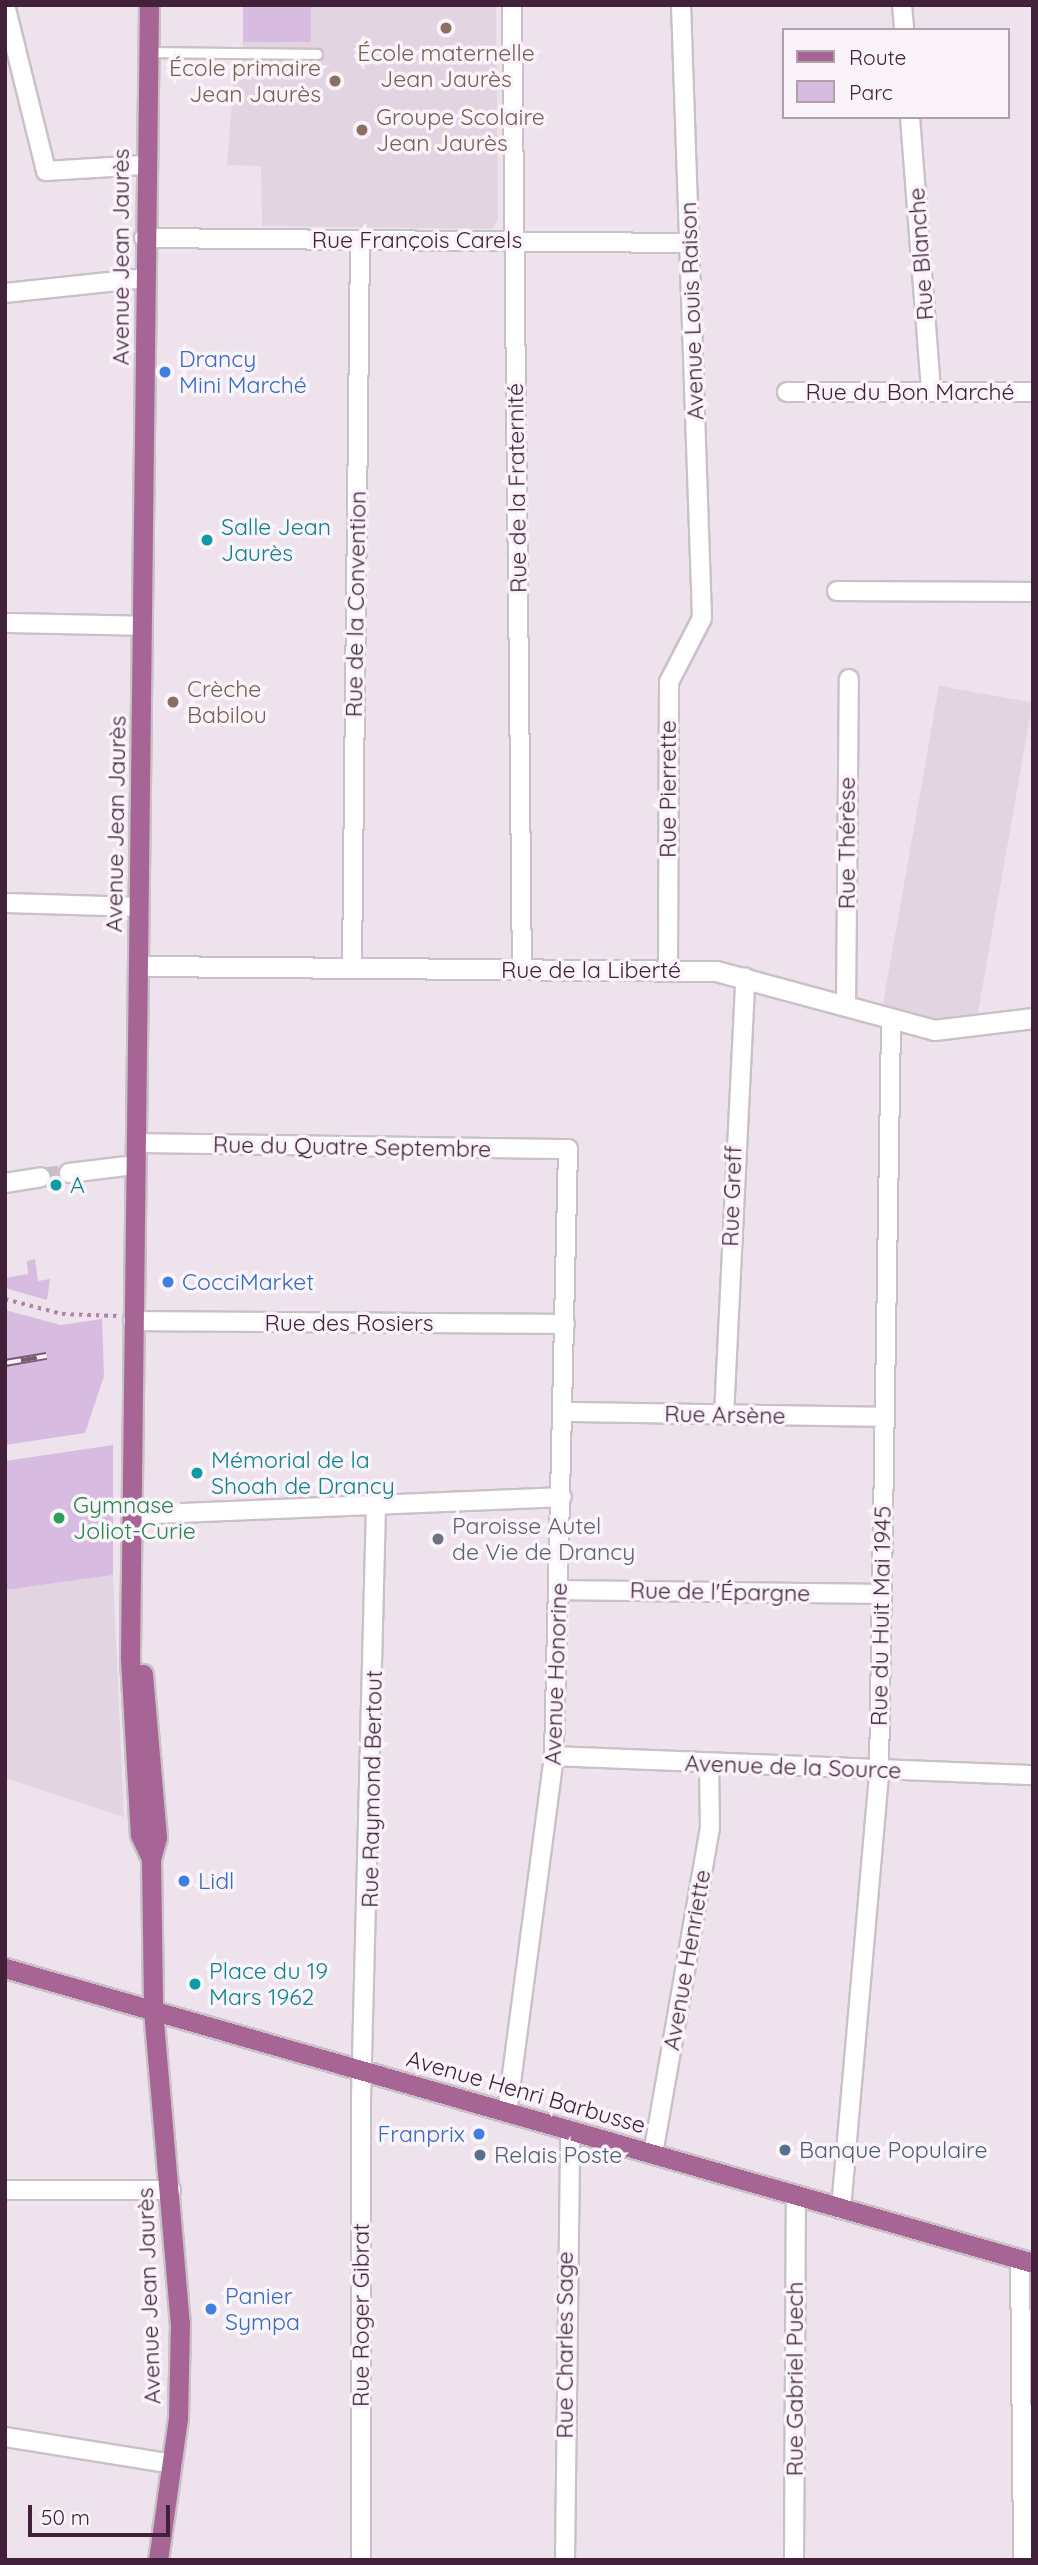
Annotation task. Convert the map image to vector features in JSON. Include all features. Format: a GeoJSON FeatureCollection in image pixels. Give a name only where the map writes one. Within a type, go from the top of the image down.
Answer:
{"type":"FeatureCollection","features":[{"type":"Feature","properties":{"kind":"main road","name":"Avenue Jean Jaurès"},"geometry":{"type":"LineString","coordinates":[[149,5],[143,165],[146,278],[140,966],[134,1165],[134,1643],[150,1744],[157,1837],[151,1859],[155,1975],[153,2010],[162,2071],[180,2323],[173,2464],[158,2560]]}},
{"type":"Feature","properties":{"kind":"main road","name":"Avenue Henri Barbusse"},"geometry":{"type":"LineString","coordinates":[[5,1968],[653,2154],[796,2199],[841,2208],[1026,2261]]}},
{"type":"Feature","properties":{"kind":"street"},"geometry":{"type":"LineString","coordinates":[[5,5],[46,171],[143,165]]}},
{"type":"Feature","properties":{"kind":"street","name":"Rue de la Fraternité"},"geometry":{"type":"LineString","coordinates":[[512,5],[523,970]]}},
{"type":"Feature","properties":{"kind":"street","name":"Avenue Louis Raison"},"geometry":{"type":"LineString","coordinates":[[681,5],[702,618]]}},
{"type":"Feature","properties":{"kind":"street"},"geometry":{"type":"LineString","coordinates":[[902,5],[904,28]]}},
{"type":"Feature","properties":{"kind":"street","name":"Rue Blanche"},"geometry":{"type":"LineString","coordinates":[[910,119],[931,391]]}},
{"type":"Feature","properties":{"kind":"street","name":"Rue François Carels"},"geometry":{"type":"LineString","coordinates":[[144,238],[690,243]]}},
{"type":"Feature","properties":{"kind":"street","name":"Rue de la Convention"},"geometry":{"type":"LineString","coordinates":[[352,967],[360,241]]}},
{"type":"Feature","properties":{"kind":"street"},"geometry":{"type":"LineString","coordinates":[[5,293],[146,278]]}},
{"type":"Feature","properties":{"kind":"street","name":"Rue du Bon Marché"},"geometry":{"type":"LineString","coordinates":[[788,392],[1033,392]]}},
{"type":"Feature","properties":{"kind":"street"},"geometry":{"type":"LineString","coordinates":[[837,591],[1033,593]]}},
{"type":"Feature","properties":{"kind":"street","name":"Rue Pierrette"},"geometry":{"type":"LineString","coordinates":[[668,969],[669,682],[702,618]]}},
{"type":"Feature","properties":{"kind":"street"},"geometry":{"type":"LineString","coordinates":[[5,623],[143,626]]}},
{"type":"Feature","properties":{"kind":"street","name":"Rue Thérèse"},"geometry":{"type":"LineString","coordinates":[[846,1006],[849,679]]}},
{"type":"Feature","properties":{"kind":"street"},"geometry":{"type":"LineString","coordinates":[[5,904],[139,907]]}},
{"type":"Feature","properties":{"kind":"street","name":"Rue de la Liberté"},"geometry":{"type":"LineString","coordinates":[[140,966],[668,969],[745,978],[891,1021],[934,1030],[1033,1018]]}},
{"type":"Feature","properties":{"kind":"street","name":"Rue Greff"},"geometry":{"type":"LineString","coordinates":[[724,1415],[745,978]]}},
{"type":"Feature","properties":{"kind":"street","name":"Rue du Huit Mai 1945"},"geometry":{"type":"LineString","coordinates":[[841,2208],[879,1771],[891,1021]]}},
{"type":"Feature","properties":{"kind":"street","name":"Rue du Quatre Septembre"},"geometry":{"type":"LineString","coordinates":[[136,1143],[568,1149]]}},
{"type":"Feature","properties":{"kind":"street","name":"Avenue Honorine"},"geometry":{"type":"LineString","coordinates":[[507,2112],[554,1756],[566,1412],[568,1149]]}},
{"type":"Feature","properties":{"kind":"street"},"geometry":{"type":"LineString","coordinates":[[69,1173],[134,1165]]}},
{"type":"Feature","properties":{"kind":"street"},"geometry":{"type":"LineString","coordinates":[[5,1183],[41,1177]]}},
{"type":"Feature","properties":{"kind":"street","name":"Rue des Rosiers"},"geometry":{"type":"LineString","coordinates":[[133,1321],[565,1324]]}},
{"type":"Feature","properties":{"kind":"street","name":"Rue Arsène"},"geometry":{"type":"LineString","coordinates":[[566,1412],[883,1417]]}},
{"type":"Feature","properties":{"kind":"street"},"geometry":{"type":"LineString","coordinates":[[133,1515],[376,1507],[562,1497]]}},
{"type":"Feature","properties":{"kind":"street","name":"Rue Raymond Bertout"},"geometry":{"type":"LineString","coordinates":[[365,2071],[376,1507]]}},
{"type":"Feature","properties":{"kind":"street","name":"Rue de l'Épargne"},"geometry":{"type":"LineString","coordinates":[[560,1590],[881,1594]]}},
{"type":"Feature","properties":{"kind":"street","name":"Avenue de la Source"},"geometry":{"type":"LineString","coordinates":[[554,1756],[709,1765],[1033,1775]]}},
{"type":"Feature","properties":{"kind":"street","name":"Avenue Henriette"},"geometry":{"type":"LineString","coordinates":[[653,2154],[710,1828],[709,1765]]}},
{"type":"Feature","properties":{"kind":"street","name":"Rue Roger Gibrat"},"geometry":{"type":"LineString","coordinates":[[361,2560],[365,2071]]}},
{"type":"Feature","properties":{"kind":"street","name":"Rue Charles Sage"},"geometry":{"type":"LineString","coordinates":[[565,2560],[569,2130]]}},
{"type":"Feature","properties":{"kind":"street"},"geometry":{"type":"LineString","coordinates":[[5,2190],[171,2190]]}},
{"type":"Feature","properties":{"kind":"street","name":"Rue Gabriel Puech"},"geometry":{"type":"LineString","coordinates":[[794,2560],[796,2199]]}},
{"type":"Feature","properties":{"kind":"street"},"geometry":{"type":"LineString","coordinates":[[1023,2560],[1027,2374],[1026,2261]]}},
{"type":"Feature","properties":{"kind":"street"},"geometry":{"type":"LineString","coordinates":[[5,2437],[173,2464]]}},
{"type":"Feature","properties":{"kind":"lane"},"geometry":{"type":"LineString","coordinates":[[149,52],[317,54]]}},
{"type":"Feature","properties":{"kind":"path"},"geometry":{"type":"LineString","coordinates":[[5,1299],[133,1321]]}},
{"type":"Feature","properties":{"kind":"shaded area","name":"Groupe Scolaire Jean Jaurès"},"geometry":{"type":"Polygon","coordinates":[[[311,5],[496,5],[498,220],[492,229],[262,226],[261,166],[227,165],[235,63],[242,64],[243,42],[310,42],[311,5]]]}},
{"type":"Feature","properties":{"kind":"shaded area"},"geometry":{"type":"Polygon","coordinates":[[[939,686],[1033,702],[975,1027],[882,1011],[939,686]]]}},
{"type":"Feature","properties":{"kind":"shaded area"},"geometry":{"type":"Polygon","coordinates":[[[113,1575],[124,1817],[5,1778],[5,1590],[113,1575]]]}},
{"type":"Feature","properties":{"kind":"green space"},"geometry":{"type":"Polygon","coordinates":[[[243,5],[311,5],[311,42],[243,42],[243,5]]]}},
{"type":"Feature","properties":{"kind":"green space"},"geometry":{"type":"Polygon","coordinates":[[[35,1259],[38,1281],[50,1279],[47,1300],[5,1288],[5,1278],[28,1274],[27,1261],[35,1259]]]}},
{"type":"Feature","properties":{"kind":"green space"},"geometry":{"type":"Polygon","coordinates":[[[5,1310],[61,1325],[102,1319],[104,1376],[85,1433],[5,1445],[5,1310]]]}},
{"type":"Feature","properties":{"kind":"green space","name":"Gymnase Joliot-Curie"},"geometry":{"type":"Polygon","coordinates":[[[113,1445],[113,1575],[5,1590],[5,1461],[113,1445]]]}},
{"type":"Feature","properties":{"kind":"tunnel"},"geometry":{"type":"LineString","coordinates":[[41,1177],[69,1173]]}},
{"type":"Feature","properties":{"kind":"railway"},"geometry":{"type":"LineString","coordinates":[[5,1363],[46,1356]]}},
{"type":"Feature","properties":{"kind":"place","name":"École maternelle Jean Jaurès"},"geometry":{"type":"Point","coordinates":[446,28]}},
{"type":"Feature","properties":{"kind":"place","name":"École primaire Jean Jaurès"},"geometry":{"type":"Point","coordinates":[335,81]}},
{"type":"Feature","properties":{"kind":"place","name":"Groupe Scolaire Jean Jaurès"},"geometry":{"type":"Point","coordinates":[362,130]}},
{"type":"Feature","properties":{"kind":"place","name":"Drancy Mini Marché"},"geometry":{"type":"Point","coordinates":[165,372]}},
{"type":"Feature","properties":{"kind":"place","name":"Salle Jean Jaurès"},"geometry":{"type":"Point","coordinates":[207,540]}},
{"type":"Feature","properties":{"kind":"place","name":"Crèche Babilou"},"geometry":{"type":"Point","coordinates":[173,702]}},
{"type":"Feature","properties":{"kind":"place","name":"A"},"geometry":{"type":"Point","coordinates":[56,1185]}},
{"type":"Feature","properties":{"kind":"place","name":"CocciMarket"},"geometry":{"type":"Point","coordinates":[168,1282]}},
{"type":"Feature","properties":{"kind":"place","name":"Mémorial de la Shoah de Drancy"},"geometry":{"type":"Point","coordinates":[197,1473]}},
{"type":"Feature","properties":{"kind":"place","name":"Gymnase Joliot-Curie"},"geometry":{"type":"Point","coordinates":[59,1518]}},
{"type":"Feature","properties":{"kind":"place","name":"Paroisse Autel de Vie de Drancy"},"geometry":{"type":"Point","coordinates":[438,1539]}},
{"type":"Feature","properties":{"kind":"place","name":"Lidl"},"geometry":{"type":"Point","coordinates":[184,1881]}},
{"type":"Feature","properties":{"kind":"place","name":"Place du 19 Mars 1962"},"geometry":{"type":"Point","coordinates":[195,1984]}},
{"type":"Feature","properties":{"kind":"place","name":"Franprix"},"geometry":{"type":"Point","coordinates":[479,2134]}},
{"type":"Feature","properties":{"kind":"place","name":"Banque Populaire"},"geometry":{"type":"Point","coordinates":[785,2150]}},
{"type":"Feature","properties":{"kind":"place","name":"Relais Poste"},"geometry":{"type":"Point","coordinates":[480,2155]}},
{"type":"Feature","properties":{"kind":"place","name":"Panier Sympa"},"geometry":{"type":"Point","coordinates":[211,2309]}}]}
